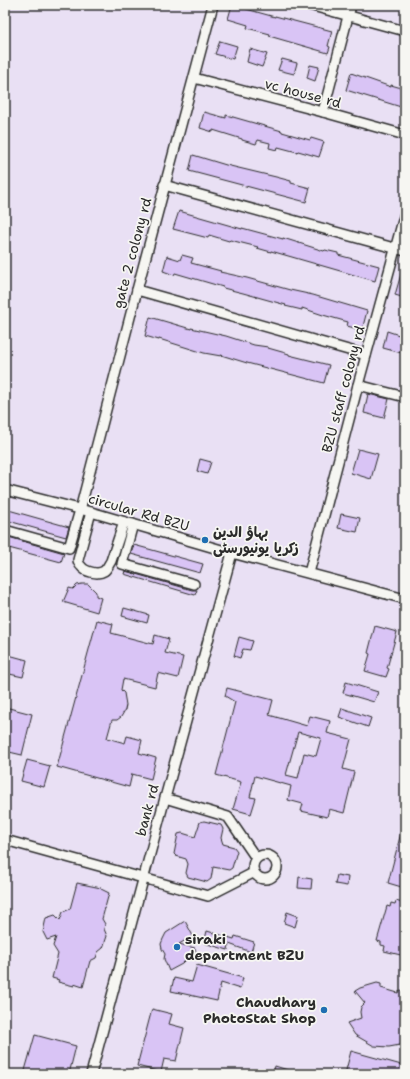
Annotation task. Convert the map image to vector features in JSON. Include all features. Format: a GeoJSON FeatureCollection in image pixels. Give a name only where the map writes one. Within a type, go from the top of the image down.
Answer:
{"type":"FeatureCollection","features":[{"type":"Feature","properties":{"kind":"street","name":"gate 2 colony rd"},"geometry":{"type":"LineString","coordinates":[[5,530],[69,548],[164,185],[214,5]]}},
{"type":"Feature","properties":{"kind":"street"},"geometry":{"type":"LineString","coordinates":[[309,5],[405,32]]}},
{"type":"Feature","properties":{"kind":"street"},"geometry":{"type":"LineString","coordinates":[[323,112],[351,5]]}},
{"type":"Feature","properties":{"kind":"street","name":"vc house rd"},"geometry":{"type":"LineString","coordinates":[[194,78],[405,135]]}},
{"type":"Feature","properties":{"kind":"street"},"geometry":{"type":"LineString","coordinates":[[164,185],[405,251]]}},
{"type":"Feature","properties":{"kind":"street","name":"BZU staff colony rd"},"geometry":{"type":"LineString","coordinates":[[309,573],[366,354],[405,213]]}},
{"type":"Feature","properties":{"kind":"street"},"geometry":{"type":"LineString","coordinates":[[137,290],[366,354]]}},
{"type":"Feature","properties":{"kind":"street"},"geometry":{"type":"LineString","coordinates":[[358,385],[405,397]]}},
{"type":"Feature","properties":{"kind":"street","name":"circular Rd BZU"},"geometry":{"type":"LineString","coordinates":[[5,490],[91,512],[232,553],[405,599]]}},
{"type":"Feature","properties":{"kind":"street"},"geometry":{"type":"LineString","coordinates":[[91,512],[78,560],[80,566],[85,570],[94,573],[105,571],[129,523]]}},
{"type":"Feature","properties":{"kind":"street"},"geometry":{"type":"LineString","coordinates":[[129,523],[122,564],[194,584]]}},
{"type":"Feature","properties":{"kind":"street","name":"bank rd"},"geometry":{"type":"LineString","coordinates":[[91,1074],[232,553]]}},
{"type":"Feature","properties":{"kind":"street"},"geometry":{"type":"LineString","coordinates":[[165,798],[228,817],[256,858]]}},
{"type":"Feature","properties":{"kind":"street"},"geometry":{"type":"LineString","coordinates":[[5,840],[208,896],[253,873]]}},
{"type":"Feature","properties":{"kind":"street"},"geometry":{"type":"LineString","coordinates":[[263,855],[271,857],[276,862],[277,870],[273,876],[266,880],[259,878],[253,873],[252,865],[256,858],[263,855]]}},
{"type":"Feature","properties":{"kind":"shaded area","name":"بہاؤ الدین زکریا یونیورسٹی"},"geometry":{"type":"Polygon","coordinates":[[[5,5],[405,5],[405,1074],[5,1074],[5,5]]]}},
{"type":"Feature","properties":{"kind":"building"},"geometry":{"type":"Polygon","coordinates":[[[232,5],[332,31],[328,46],[330,47],[328,53],[269,36],[270,34],[247,28],[248,25],[228,19],[232,5]]]}},
{"type":"Feature","properties":{"kind":"building"},"geometry":{"type":"Polygon","coordinates":[[[220,41],[237,46],[233,59],[215,54],[220,41]]]}},
{"type":"Feature","properties":{"kind":"building"},"geometry":{"type":"Polygon","coordinates":[[[250,49],[267,54],[262,67],[247,62],[250,49]]]}},
{"type":"Feature","properties":{"kind":"building"},"geometry":{"type":"Polygon","coordinates":[[[282,59],[297,63],[294,74],[278,70],[282,59]]]}},
{"type":"Feature","properties":{"kind":"building"},"geometry":{"type":"Polygon","coordinates":[[[310,65],[319,67],[315,81],[307,78],[310,65]]]}},
{"type":"Feature","properties":{"kind":"building"},"geometry":{"type":"Polygon","coordinates":[[[351,73],[391,87],[391,85],[405,89],[401,107],[346,90],[351,73]]]}},
{"type":"Feature","properties":{"kind":"building"},"geometry":{"type":"Polygon","coordinates":[[[204,112],[226,118],[226,115],[310,140],[311,138],[324,142],[319,157],[278,147],[277,150],[269,148],[270,143],[258,140],[256,144],[213,130],[213,132],[200,128],[204,112]]]}},
{"type":"Feature","properties":{"kind":"building"},"geometry":{"type":"Polygon","coordinates":[[[193,155],[226,165],[291,181],[291,183],[310,188],[306,202],[189,171],[193,155]]]}},
{"type":"Feature","properties":{"kind":"building"},"geometry":{"type":"Polygon","coordinates":[[[179,211],[242,229],[283,238],[324,251],[338,253],[338,255],[379,266],[375,281],[257,248],[258,247],[209,235],[208,238],[173,229],[179,211]]]}},
{"type":"Feature","properties":{"kind":"building"},"geometry":{"type":"Polygon","coordinates":[[[182,255],[193,258],[191,263],[221,271],[220,272],[313,295],[367,311],[362,330],[347,326],[348,322],[302,308],[302,310],[285,306],[286,305],[175,273],[174,275],[163,271],[167,256],[180,260],[182,255]]]}},
{"type":"Feature","properties":{"kind":"building"},"geometry":{"type":"Polygon","coordinates":[[[403,267],[405,267],[405,298],[395,295],[403,267]]]}},
{"type":"Feature","properties":{"kind":"building"},"geometry":{"type":"Polygon","coordinates":[[[150,317],[191,329],[226,336],[254,345],[268,347],[289,355],[329,365],[324,383],[221,355],[204,353],[145,336],[150,317]]]}},
{"type":"Feature","properties":{"kind":"building"},"geometry":{"type":"Polygon","coordinates":[[[387,331],[399,335],[400,332],[405,333],[403,346],[405,347],[405,354],[383,348],[387,331]]]}},
{"type":"Feature","properties":{"kind":"building"},"geometry":{"type":"Polygon","coordinates":[[[368,394],[389,399],[384,418],[364,413],[368,394]]]}},
{"type":"Feature","properties":{"kind":"building"},"geometry":{"type":"Polygon","coordinates":[[[358,449],[378,454],[371,479],[351,473],[358,449]]]}},
{"type":"Feature","properties":{"kind":"building"},"geometry":{"type":"Polygon","coordinates":[[[200,459],[211,462],[207,474],[197,471],[200,459]]]}},
{"type":"Feature","properties":{"kind":"building"},"geometry":{"type":"Polygon","coordinates":[[[5,509],[69,527],[66,537],[5,520],[5,509]]]}},
{"type":"Feature","properties":{"kind":"building"},"geometry":{"type":"Polygon","coordinates":[[[341,514],[360,518],[357,532],[338,528],[341,514]]]}},
{"type":"Feature","properties":{"kind":"building"},"geometry":{"type":"Polygon","coordinates":[[[5,536],[64,553],[61,562],[5,547],[5,536]]]}},
{"type":"Feature","properties":{"kind":"building"},"geometry":{"type":"Polygon","coordinates":[[[134,545],[203,564],[200,573],[131,554],[134,545]]]}},
{"type":"Feature","properties":{"kind":"building"},"geometry":{"type":"Polygon","coordinates":[[[125,571],[192,590],[197,590],[195,595],[124,574],[125,571]]]}},
{"type":"Feature","properties":{"kind":"building"},"geometry":{"type":"Polygon","coordinates":[[[88,584],[96,592],[96,596],[101,598],[97,612],[63,602],[69,588],[73,589],[77,585],[88,584]]]}},
{"type":"Feature","properties":{"kind":"building"},"geometry":{"type":"Polygon","coordinates":[[[124,608],[149,615],[147,623],[122,616],[124,608]]]}},
{"type":"Feature","properties":{"kind":"building"},"geometry":{"type":"Polygon","coordinates":[[[97,620],[113,624],[111,633],[153,644],[155,635],[169,639],[165,653],[183,657],[178,678],[158,673],[155,687],[123,679],[121,690],[124,693],[126,705],[125,710],[121,717],[117,720],[112,720],[107,738],[125,743],[127,736],[142,740],[139,753],[156,758],[151,779],[132,774],[129,787],[57,767],[97,620]]]}},
{"type":"Feature","properties":{"kind":"building"},"geometry":{"type":"Polygon","coordinates":[[[375,626],[397,632],[386,677],[365,671],[375,626]]]}},
{"type":"Feature","properties":{"kind":"building"},"geometry":{"type":"Polygon","coordinates":[[[239,637],[253,641],[250,650],[243,649],[240,658],[234,656],[239,637]]]}},
{"type":"Feature","properties":{"kind":"building"},"geometry":{"type":"Polygon","coordinates":[[[5,654],[27,660],[23,677],[5,673],[5,654]]]}},
{"type":"Feature","properties":{"kind":"building"},"geometry":{"type":"Polygon","coordinates":[[[346,682],[378,692],[374,702],[343,693],[346,682]]]}},
{"type":"Feature","properties":{"kind":"building"},"geometry":{"type":"Polygon","coordinates":[[[227,688],[273,700],[269,715],[307,726],[310,716],[330,721],[327,733],[351,739],[343,769],[354,772],[344,813],[329,809],[327,817],[301,811],[303,804],[288,800],[291,786],[255,776],[250,797],[256,798],[251,814],[233,809],[241,782],[216,775],[235,702],[225,696],[227,688]],[[298,732],[286,775],[298,778],[304,753],[316,756],[321,738],[298,732]]]}},
{"type":"Feature","properties":{"kind":"building"},"geometry":{"type":"Polygon","coordinates":[[[5,707],[32,714],[22,755],[5,751],[5,707]]]}},
{"type":"Feature","properties":{"kind":"building"},"geometry":{"type":"Polygon","coordinates":[[[342,708],[371,718],[368,727],[339,717],[342,708]]]}},
{"type":"Feature","properties":{"kind":"building"},"geometry":{"type":"Polygon","coordinates":[[[27,760],[50,766],[44,787],[21,781],[27,760]]]}},
{"type":"Feature","properties":{"kind":"building"},"geometry":{"type":"Polygon","coordinates":[[[204,821],[221,825],[223,829],[221,838],[223,844],[234,847],[237,851],[232,868],[229,870],[213,867],[211,879],[207,882],[188,877],[186,873],[188,864],[186,859],[174,854],[178,834],[182,833],[195,837],[200,822],[204,821]]]}},
{"type":"Feature","properties":{"kind":"building"},"geometry":{"type":"Polygon","coordinates":[[[403,825],[405,825],[405,888],[388,883],[403,825]]]}},
{"type":"Feature","properties":{"kind":"building"},"geometry":{"type":"Polygon","coordinates":[[[337,875],[348,877],[347,886],[335,884],[337,875]]]}},
{"type":"Feature","properties":{"kind":"building"},"geometry":{"type":"Polygon","coordinates":[[[299,877],[312,879],[311,889],[298,888],[299,877]]]}},
{"type":"Feature","properties":{"kind":"building"},"geometry":{"type":"Polygon","coordinates":[[[77,883],[101,888],[109,893],[102,919],[105,924],[104,929],[107,936],[103,948],[98,952],[96,958],[90,961],[83,987],[58,982],[59,980],[52,978],[58,954],[53,946],[56,937],[47,940],[43,932],[46,918],[55,915],[60,920],[63,912],[70,909],[77,883]]]}},
{"type":"Feature","properties":{"kind":"building"},"geometry":{"type":"Polygon","coordinates":[[[396,901],[405,904],[405,956],[384,951],[385,946],[381,945],[381,942],[377,941],[387,906],[390,907],[391,903],[395,904],[396,901]]]}},
{"type":"Feature","properties":{"kind":"building"},"geometry":{"type":"Polygon","coordinates":[[[287,912],[298,916],[295,927],[284,923],[287,912]]]}},
{"type":"Feature","properties":{"kind":"building","name":"siraki department BZU"},"geometry":{"type":"Polygon","coordinates":[[[185,921],[193,936],[179,944],[195,948],[196,957],[187,959],[182,964],[169,971],[164,959],[165,954],[161,944],[166,933],[185,921]]]}},
{"type":"Feature","properties":{"kind":"building"},"geometry":{"type":"Polygon","coordinates":[[[207,931],[234,939],[235,936],[254,942],[251,952],[229,944],[228,950],[204,943],[207,931]]]}},
{"type":"Feature","properties":{"kind":"building"},"geometry":{"type":"Polygon","coordinates":[[[197,965],[243,978],[240,989],[221,983],[217,1001],[171,991],[174,978],[192,982],[197,965]]]}},
{"type":"Feature","properties":{"kind":"building"},"geometry":{"type":"Polygon","coordinates":[[[377,983],[381,984],[381,988],[398,993],[400,990],[405,991],[405,1043],[389,1047],[374,1046],[355,1035],[347,1023],[361,1018],[361,1007],[365,1003],[355,991],[377,983]]]}},
{"type":"Feature","properties":{"kind":"building"},"geometry":{"type":"Polygon","coordinates":[[[152,1009],[172,1014],[169,1024],[184,1028],[176,1061],[164,1059],[161,1072],[137,1066],[152,1009]]]}},
{"type":"Feature","properties":{"kind":"building"},"geometry":{"type":"Polygon","coordinates":[[[35,1035],[76,1046],[69,1074],[24,1074],[35,1035]]]}},
{"type":"Feature","properties":{"kind":"building"},"geometry":{"type":"Polygon","coordinates":[[[351,1051],[405,1066],[405,1074],[345,1074],[351,1051]]]}},
{"type":"Feature","properties":{"kind":"building"},"geometry":{"type":"Polygon","coordinates":[[[275,1066],[294,1072],[294,1074],[273,1074],[275,1066]]]}},
{"type":"Feature","properties":{"kind":"place","name":"بہاؤ الدین زکریا یونیورسٹی"},"geometry":{"type":"Point","coordinates":[205,540]}},
{"type":"Feature","properties":{"kind":"place","name":"siraki department BZU"},"geometry":{"type":"Point","coordinates":[177,947]}},
{"type":"Feature","properties":{"kind":"place","name":"Chaudhary PhotoStat Shop"},"geometry":{"type":"Point","coordinates":[324,1010]}}]}
